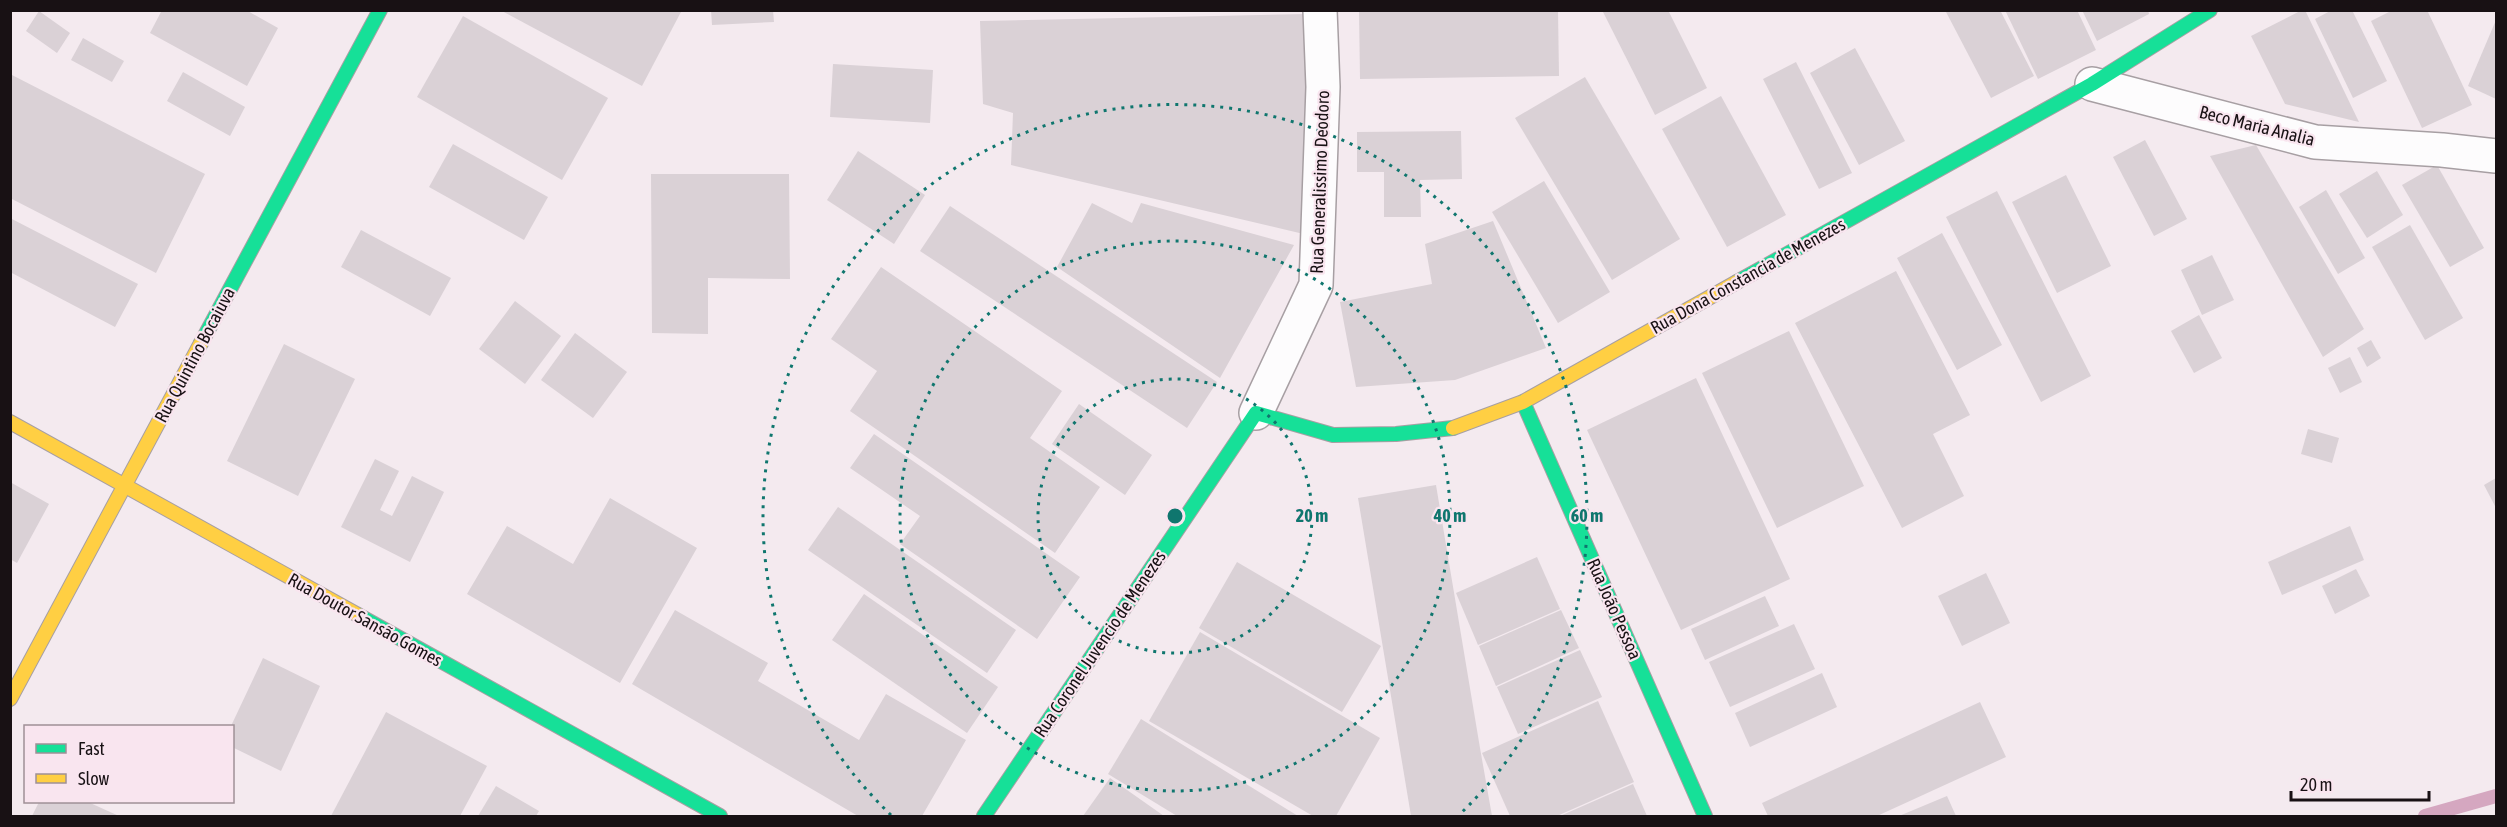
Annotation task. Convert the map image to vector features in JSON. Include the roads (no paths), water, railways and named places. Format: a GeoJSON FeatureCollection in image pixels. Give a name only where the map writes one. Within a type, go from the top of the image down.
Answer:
{"type":"FeatureCollection","features":[{"type":"Feature","properties":{"kind":"street","name":"Rua Quintino Bocaiuva"},"geometry":{"type":"LineString","coordinates":[[10,699],[380,10]]}},
{"type":"Feature","properties":{"kind":"street","name":"Rua Generalissimo Deodoro"},"geometry":{"type":"LineString","coordinates":[[1256,412],[1316,285],[1323,87],[1320,10]]}},
{"type":"Feature","properties":{"kind":"street","name":"Rua Dona Constancia de Menezes"},"geometry":{"type":"LineString","coordinates":[[1256,412],[1333,435],[1396,434],[1448,430],[1523,402],[2092,84],[2210,10]]}},
{"type":"Feature","properties":{"kind":"street","name":"Beco Maria Analia"},"geometry":{"type":"LineString","coordinates":[[2092,84],[2315,142],[2442,150],[2496,156]]}},
{"type":"Feature","properties":{"kind":"street","name":"Rua João Pessoa"},"geometry":{"type":"LineString","coordinates":[[1523,402],[1705,816]]}},
{"type":"Feature","properties":{"kind":"street","name":"Rua Coronel Juvencio de Menezes"},"geometry":{"type":"LineString","coordinates":[[984,816],[1256,412]]}},
{"type":"Feature","properties":{"kind":"street","name":"Rua Doutor Sansão Gomes"},"geometry":{"type":"LineString","coordinates":[[10,422],[720,816]]}},
{"type":"Feature","properties":{"kind":"waterway"},"geometry":{"type":"LineString","coordinates":[[2425,816],[2496,796]]}}]}
